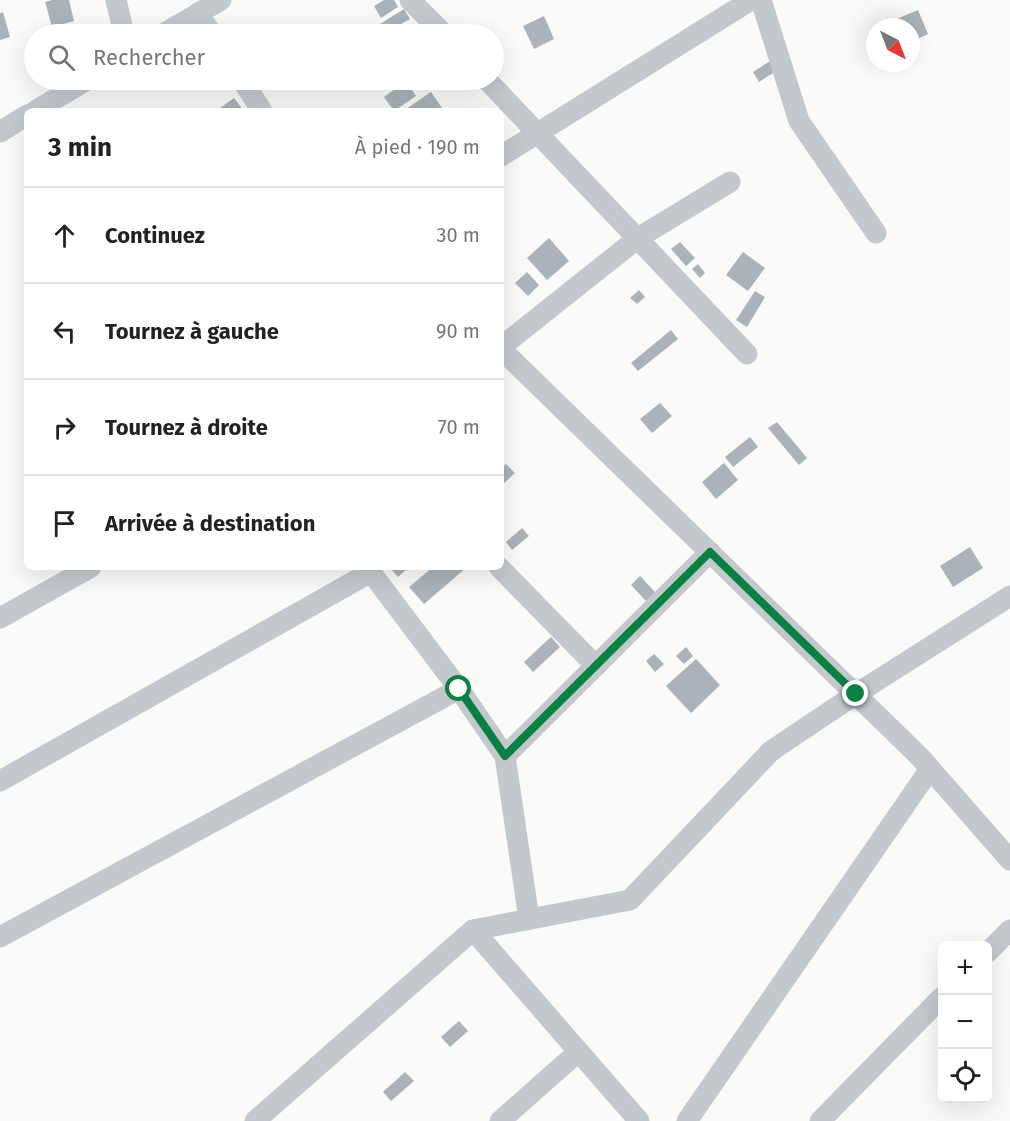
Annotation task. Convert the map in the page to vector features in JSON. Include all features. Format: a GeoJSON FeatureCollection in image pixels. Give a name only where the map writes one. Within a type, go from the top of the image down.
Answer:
{"type":"FeatureCollection","features":[{"type":"Feature","properties":{"kind":"street"},"geometry":{"type":"LineString","coordinates":[[116,0],[122,24]]}},
{"type":"Feature","properties":{"kind":"street"},"geometry":{"type":"LineString","coordinates":[[180,24],[220,0]]}},
{"type":"Feature","properties":{"kind":"street"},"geometry":{"type":"LineString","coordinates":[[410,0],[434,24]]}},
{"type":"Feature","properties":{"kind":"street"},"geometry":{"type":"LineString","coordinates":[[504,154],[751,0]]}},
{"type":"Feature","properties":{"kind":"street"},"geometry":{"type":"LineString","coordinates":[[761,0],[799,121],[876,232]]}},
{"type":"Feature","properties":{"kind":"street"},"geometry":{"type":"LineString","coordinates":[[198,13],[205,24]]}},
{"type":"Feature","properties":{"kind":"street"},"geometry":{"type":"LineString","coordinates":[[39,108],[70,90]]}},
{"type":"Feature","properties":{"kind":"street"},"geometry":{"type":"LineString","coordinates":[[248,90],[260,108]]}},
{"type":"Feature","properties":{"kind":"street"},"geometry":{"type":"LineString","coordinates":[[496,90],[747,354]]}},
{"type":"Feature","properties":{"kind":"street"},"geometry":{"type":"LineString","coordinates":[[0,132],[24,118]]}},
{"type":"Feature","properties":{"kind":"street"},"geometry":{"type":"LineString","coordinates":[[504,346],[638,238],[730,182]]}},
{"type":"Feature","properties":{"kind":"street"},"geometry":{"type":"LineString","coordinates":[[504,351],[856,694],[930,769],[1010,860]]}},
{"type":"Feature","properties":{"kind":"street"},"geometry":{"type":"LineString","coordinates":[[505,756],[710,552]]}},
{"type":"Feature","properties":{"kind":"street"},"geometry":{"type":"LineString","coordinates":[[0,618],[86,570]]}},
{"type":"Feature","properties":{"kind":"street"},"geometry":{"type":"LineString","coordinates":[[0,781],[367,570]]}},
{"type":"Feature","properties":{"kind":"street"},"geometry":{"type":"LineString","coordinates":[[370,570],[459,689],[505,756],[529,919]]}},
{"type":"Feature","properties":{"kind":"street"},"geometry":{"type":"LineString","coordinates":[[503,570],[596,666]]}},
{"type":"Feature","properties":{"kind":"street"},"geometry":{"type":"LineString","coordinates":[[255,1121],[473,930],[630,900],[771,752],[856,694],[1010,596]]}},
{"type":"Feature","properties":{"kind":"street"},"geometry":{"type":"LineString","coordinates":[[0,937],[459,689]]}},
{"type":"Feature","properties":{"kind":"street"},"geometry":{"type":"LineString","coordinates":[[687,1121],[930,769]]}},
{"type":"Feature","properties":{"kind":"street"},"geometry":{"type":"LineString","coordinates":[[473,930],[639,1121]]}},
{"type":"Feature","properties":{"kind":"street"},"geometry":{"type":"LineString","coordinates":[[992,947],[1010,930]]}},
{"type":"Feature","properties":{"kind":"street"},"geometry":{"type":"LineString","coordinates":[[819,1121],[938,1001]]}},
{"type":"Feature","properties":{"kind":"street"},"geometry":{"type":"LineString","coordinates":[[500,1121],[578,1052]]}},
{"type":"Feature","properties":{"kind":"building"},"geometry":{"type":"Polygon","coordinates":[[[69,0],[74,21],[51,24],[45,2],[69,0]]]}},
{"type":"Feature","properties":{"kind":"building"},"geometry":{"type":"Polygon","coordinates":[[[384,0],[394,0],[398,7],[381,18],[374,6],[384,0]]]}},
{"type":"Feature","properties":{"kind":"building"},"geometry":{"type":"Polygon","coordinates":[[[404,9],[410,19],[401,24],[380,24],[404,9]]]}},
{"type":"Feature","properties":{"kind":"building"},"geometry":{"type":"Polygon","coordinates":[[[918,10],[928,34],[920,38],[920,18],[899,18],[918,10]]]}},
{"type":"Feature","properties":{"kind":"building"},"geometry":{"type":"Polygon","coordinates":[[[3,12],[10,37],[0,40],[0,13],[3,12]]]}},
{"type":"Feature","properties":{"kind":"building"},"geometry":{"type":"Polygon","coordinates":[[[544,16],[554,39],[534,49],[523,26],[544,16]]]}},
{"type":"Feature","properties":{"kind":"building"},"geometry":{"type":"Polygon","coordinates":[[[772,60],[778,70],[759,82],[753,72],[772,60]]]}},
{"type":"Feature","properties":{"kind":"building"},"geometry":{"type":"Polygon","coordinates":[[[394,90],[412,90],[416,96],[398,108],[392,108],[384,97],[394,90]]]}},
{"type":"Feature","properties":{"kind":"building"},"geometry":{"type":"Polygon","coordinates":[[[431,92],[442,108],[407,108],[431,92]]]}},
{"type":"Feature","properties":{"kind":"building"},"geometry":{"type":"Polygon","coordinates":[[[234,98],[242,108],[220,108],[234,98]]]}},
{"type":"Feature","properties":{"kind":"building"},"geometry":{"type":"Polygon","coordinates":[[[549,238],[569,261],[547,280],[527,258],[549,238]]]}},
{"type":"Feature","properties":{"kind":"building"},"geometry":{"type":"Polygon","coordinates":[[[680,242],[695,258],[686,266],[671,249],[680,242]]]}},
{"type":"Feature","properties":{"kind":"building"},"geometry":{"type":"Polygon","coordinates":[[[743,252],[765,268],[748,291],[726,275],[743,252]]]}},
{"type":"Feature","properties":{"kind":"building"},"geometry":{"type":"Polygon","coordinates":[[[698,264],[705,273],[700,278],[692,269],[698,264]]]}},
{"type":"Feature","properties":{"kind":"building"},"geometry":{"type":"Polygon","coordinates":[[[527,272],[539,285],[528,296],[515,283],[527,272]]]}},
{"type":"Feature","properties":{"kind":"building"},"geometry":{"type":"Polygon","coordinates":[[[639,290],[645,297],[637,304],[630,298],[639,290]]]}},
{"type":"Feature","properties":{"kind":"building"},"geometry":{"type":"Polygon","coordinates":[[[755,291],[765,297],[747,327],[736,320],[755,291]]]}},
{"type":"Feature","properties":{"kind":"building"},"geometry":{"type":"Polygon","coordinates":[[[671,330],[678,339],[638,371],[631,363],[671,330]]]}},
{"type":"Feature","properties":{"kind":"building"},"geometry":{"type":"Polygon","coordinates":[[[660,403],[672,416],[652,433],[640,419],[660,403]]]}},
{"type":"Feature","properties":{"kind":"building"},"geometry":{"type":"Polygon","coordinates":[[[777,422],[807,458],[799,465],[768,428],[777,422]]]}},
{"type":"Feature","properties":{"kind":"building"},"geometry":{"type":"Polygon","coordinates":[[[750,437],[758,447],[733,467],[725,457],[750,437]]]}},
{"type":"Feature","properties":{"kind":"building"},"geometry":{"type":"Polygon","coordinates":[[[724,463],[738,480],[716,499],[702,482],[724,463]]]}},
{"type":"Feature","properties":{"kind":"building"},"geometry":{"type":"Polygon","coordinates":[[[506,464],[515,473],[504,483],[504,466],[506,464]]]}},
{"type":"Feature","properties":{"kind":"building"},"geometry":{"type":"Polygon","coordinates":[[[522,528],[529,536],[512,550],[506,542],[522,528]]]}},
{"type":"Feature","properties":{"kind":"building"},"geometry":{"type":"Polygon","coordinates":[[[970,547],[983,568],[953,587],[940,566],[970,547]]]}},
{"type":"Feature","properties":{"kind":"building"},"geometry":{"type":"Polygon","coordinates":[[[392,570],[406,570],[398,577],[392,570]]]}},
{"type":"Feature","properties":{"kind":"building"},"geometry":{"type":"Polygon","coordinates":[[[429,570],[464,570],[424,604],[409,587],[429,570]]]}},
{"type":"Feature","properties":{"kind":"building"},"geometry":{"type":"Polygon","coordinates":[[[640,576],[655,592],[646,601],[631,585],[640,576]]]}},
{"type":"Feature","properties":{"kind":"building"},"geometry":{"type":"Polygon","coordinates":[[[551,637],[560,647],[533,672],[524,662],[551,637]]]}},
{"type":"Feature","properties":{"kind":"building"},"geometry":{"type":"Polygon","coordinates":[[[686,647],[693,656],[684,664],[676,656],[686,647]]]}},
{"type":"Feature","properties":{"kind":"building"},"geometry":{"type":"Polygon","coordinates":[[[654,654],[664,664],[655,672],[646,661],[654,654]]]}},
{"type":"Feature","properties":{"kind":"building"},"geometry":{"type":"Polygon","coordinates":[[[696,659],[720,685],[691,713],[666,686],[696,659]]]}},
{"type":"Feature","properties":{"kind":"building"},"geometry":{"type":"Polygon","coordinates":[[[459,1021],[468,1031],[450,1047],[441,1037],[459,1021]]]}},
{"type":"Feature","properties":{"kind":"building"},"geometry":{"type":"Polygon","coordinates":[[[405,1072],[414,1081],[391,1101],[383,1092],[405,1072]]]}},
{"type":"Feature","properties":{"kind":"route"},"geometry":{"type":"LineString","coordinates":[[459,689],[505,756],[710,552],[856,694]]}}]}
